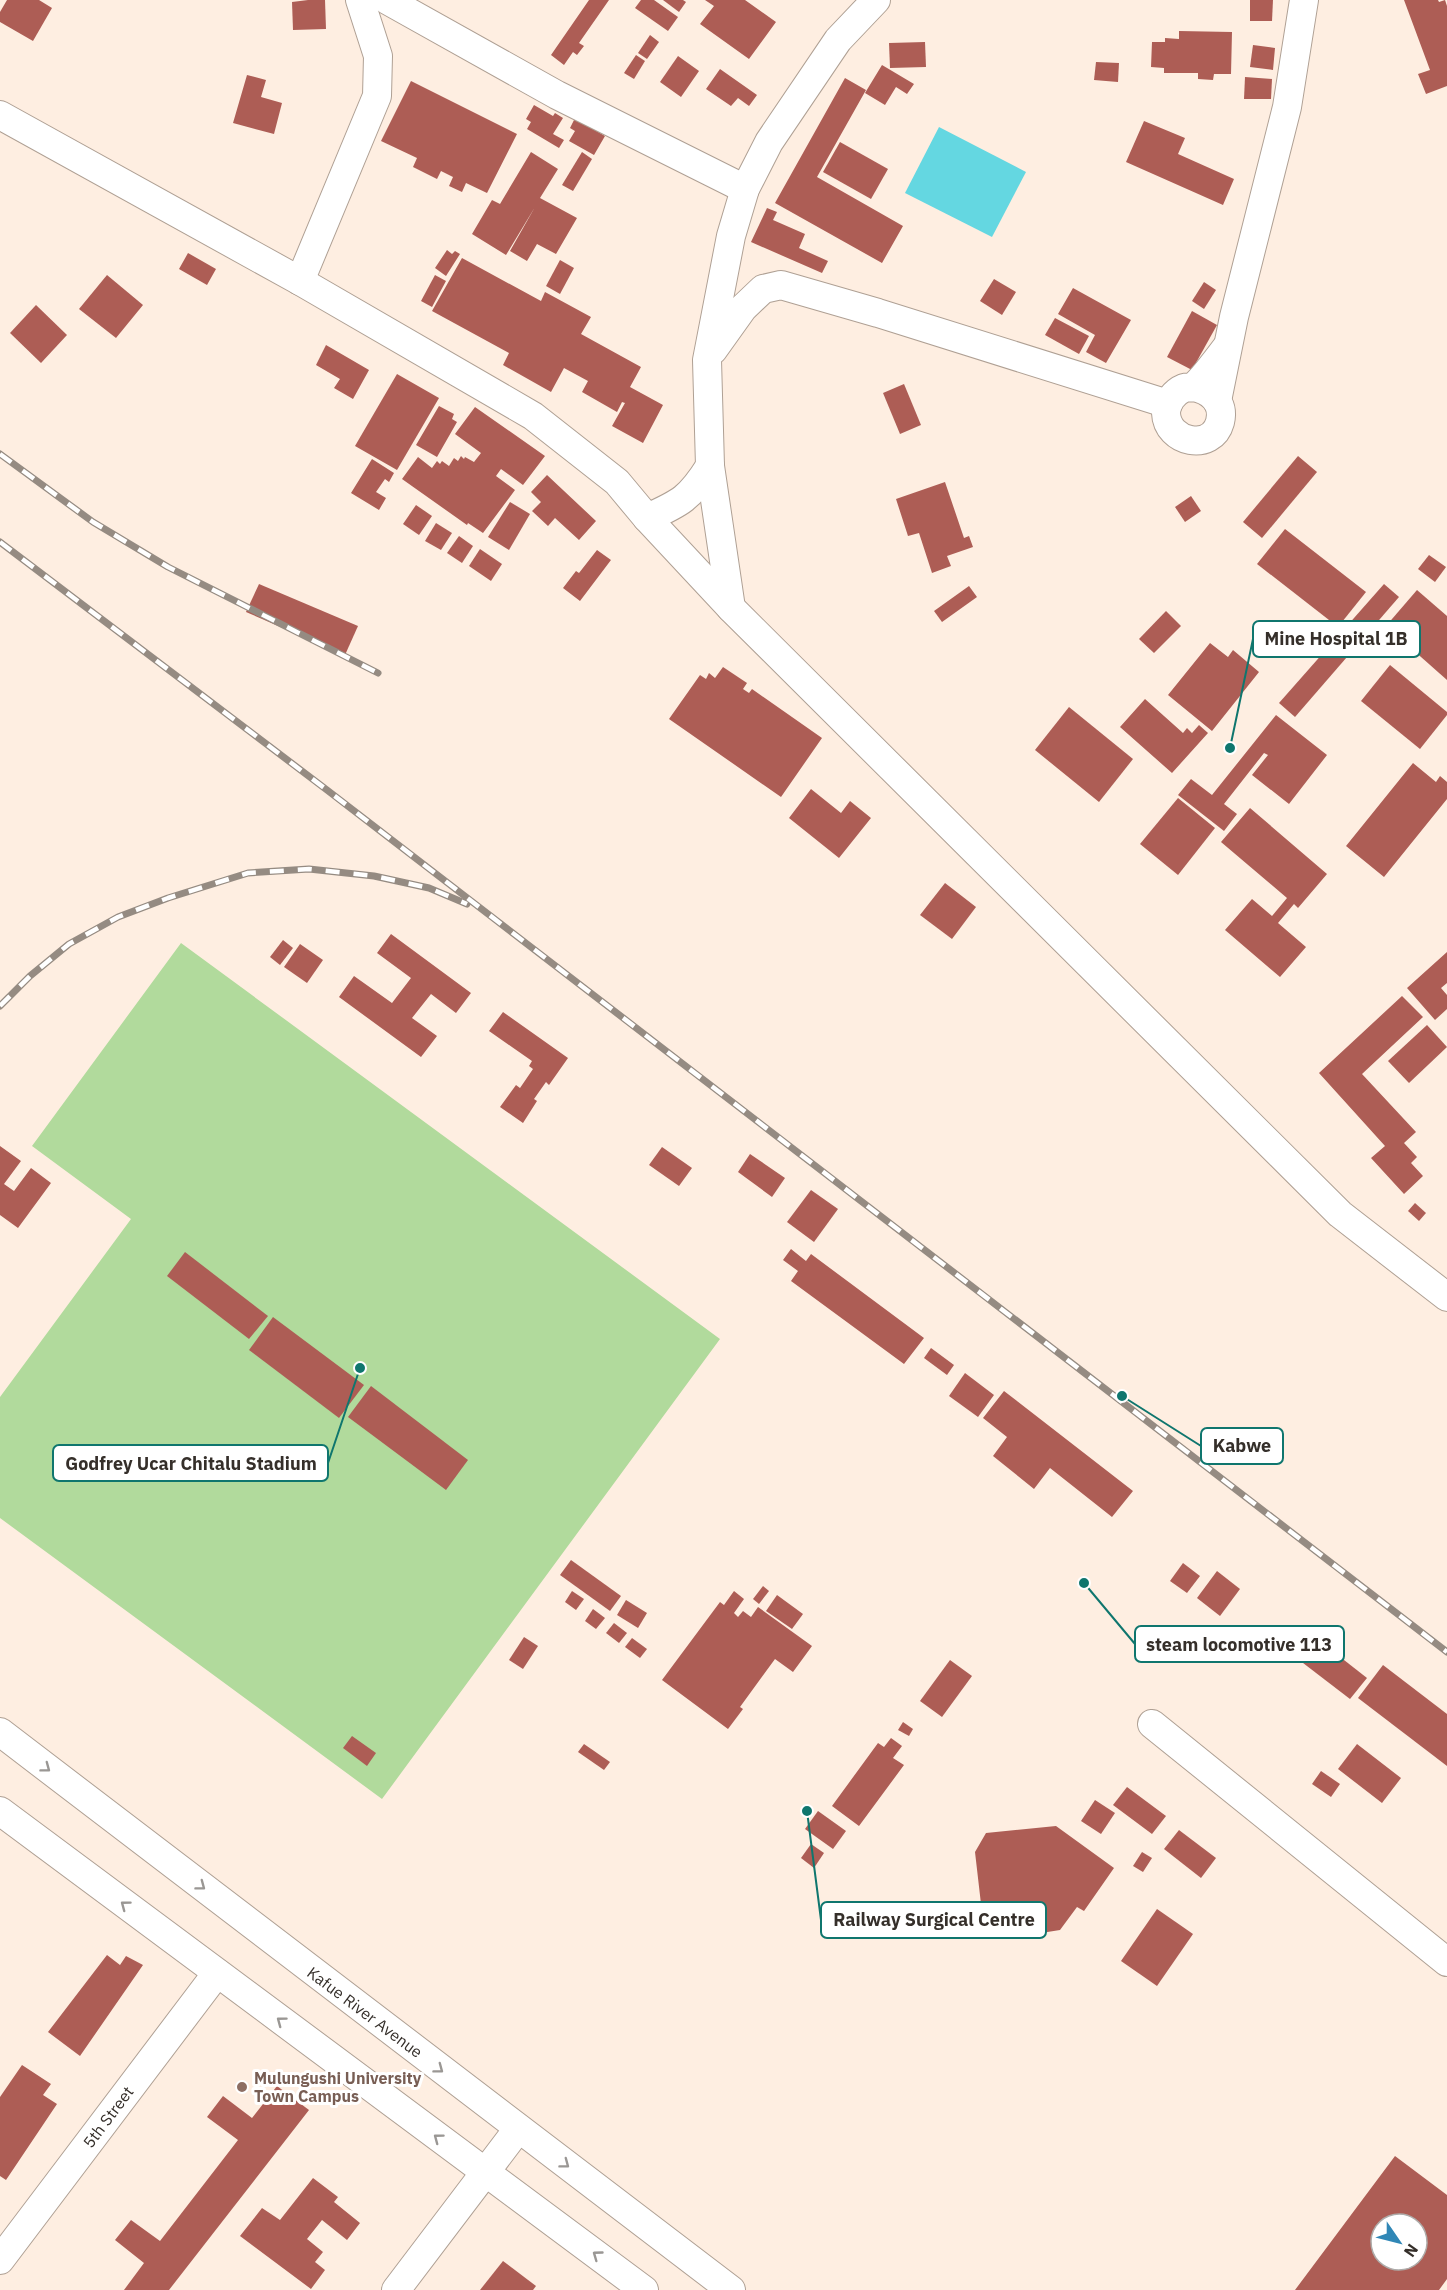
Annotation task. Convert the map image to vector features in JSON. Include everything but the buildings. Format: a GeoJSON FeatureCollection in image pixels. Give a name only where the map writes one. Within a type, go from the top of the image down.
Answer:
{"type":"FeatureCollection","features":[{"type":"Feature","properties":{"kind":"street"},"geometry":{"type":"LineString","coordinates":[[300,281],[377,96],[378,56],[360,0]]}},
{"type":"Feature","properties":{"kind":"street"},"geometry":{"type":"LineString","coordinates":[[387,0],[557,95],[745,189]]}},
{"type":"Feature","properties":{"kind":"street"},"geometry":{"type":"LineString","coordinates":[[731,608],[710,466],[706,360],[730,236],[745,189],[769,142],[838,40],[876,0]]}},
{"type":"Feature","properties":{"kind":"street"},"geometry":{"type":"LineString","coordinates":[[1217,401],[1228,346],[1287,108],[1304,0]]}},
{"type":"Feature","properties":{"kind":"street"},"geometry":{"type":"LineString","coordinates":[[0,115],[300,281],[533,416],[617,483],[731,608],[1340,1214],[1447,1297]]}},
{"type":"Feature","properties":{"kind":"street"},"geometry":{"type":"LineString","coordinates":[[706,360],[743,308],[763,290],[781,285],[1168,404]]}},
{"type":"Feature","properties":{"kind":"street"},"geometry":{"type":"LineString","coordinates":[[1193,387],[1228,346]]}},
{"type":"Feature","properties":{"kind":"street"},"geometry":{"type":"LineString","coordinates":[[1193,387],[1202,388],[1211,393],[1221,410],[1218,429],[1202,441],[1181,438],[1173,432],[1167,422],[1168,404],[1178,392],[1193,387]]}},
{"type":"Feature","properties":{"kind":"street"},"geometry":{"type":"LineString","coordinates":[[647,518],[681,502],[695,489],[710,466]]}},
{"type":"Feature","properties":{"kind":"street"},"geometry":{"type":"LineString","coordinates":[[1152,1724],[1447,1962]]}},
{"type":"Feature","properties":{"kind":"street","name":"Kafue River Avenue"},"geometry":{"type":"LineString","coordinates":[[0,1732],[731,2290]]}},
{"type":"Feature","properties":{"kind":"street"},"geometry":{"type":"LineString","coordinates":[[0,1811],[644,2290]]}},
{"type":"Feature","properties":{"kind":"street","name":"5th Street"},"geometry":{"type":"LineString","coordinates":[[0,2260],[217,1973]]}},
{"type":"Feature","properties":{"kind":"street"},"geometry":{"type":"LineString","coordinates":[[396,2290],[518,2129]]}},
{"type":"Feature","properties":{"kind":"green space"},"geometry":{"type":"Polygon","coordinates":[[[181,943],[720,1339],[382,1799],[0,1518],[0,1397],[131,1219],[32,1146],[181,943]]]}},
{"type":"Feature","properties":{"kind":"water"},"geometry":{"type":"Polygon","coordinates":[[[939,127],[1026,172],[992,237],[905,193],[939,127]]]}},
{"type":"Feature","properties":{"kind":"railway"},"geometry":{"type":"LineString","coordinates":[[0,454],[93,522],[168,567],[378,673]]}},
{"type":"Feature","properties":{"kind":"railway"},"geometry":{"type":"LineString","coordinates":[[0,542],[327,790],[1447,1652]]}},
{"type":"Feature","properties":{"kind":"railway"},"geometry":{"type":"LineString","coordinates":[[0,1006],[30,976],[69,944],[118,917],[168,898],[248,873],[309,869],[374,876],[429,888],[467,904]]}},
{"type":"Feature","properties":{"kind":"place","name":"Mine Hospital 1B"},"geometry":{"type":"Point","coordinates":[1230,748]}},
{"type":"Feature","properties":{"kind":"place","name":"Godfrey Ucar Chitalu Stadium"},"geometry":{"type":"Point","coordinates":[360,1368]}},
{"type":"Feature","properties":{"kind":"place","name":"Kabwe"},"geometry":{"type":"Point","coordinates":[1122,1396]}},
{"type":"Feature","properties":{"kind":"place","name":"steam locomotive 113"},"geometry":{"type":"Point","coordinates":[1084,1583]}},
{"type":"Feature","properties":{"kind":"place","name":"Railway Surgical Centre"},"geometry":{"type":"Point","coordinates":[807,1811]}},
{"type":"Feature","properties":{"kind":"place","name":"Mulungushi University Town Campus"},"geometry":{"type":"Point","coordinates":[242,2087]}}]}
